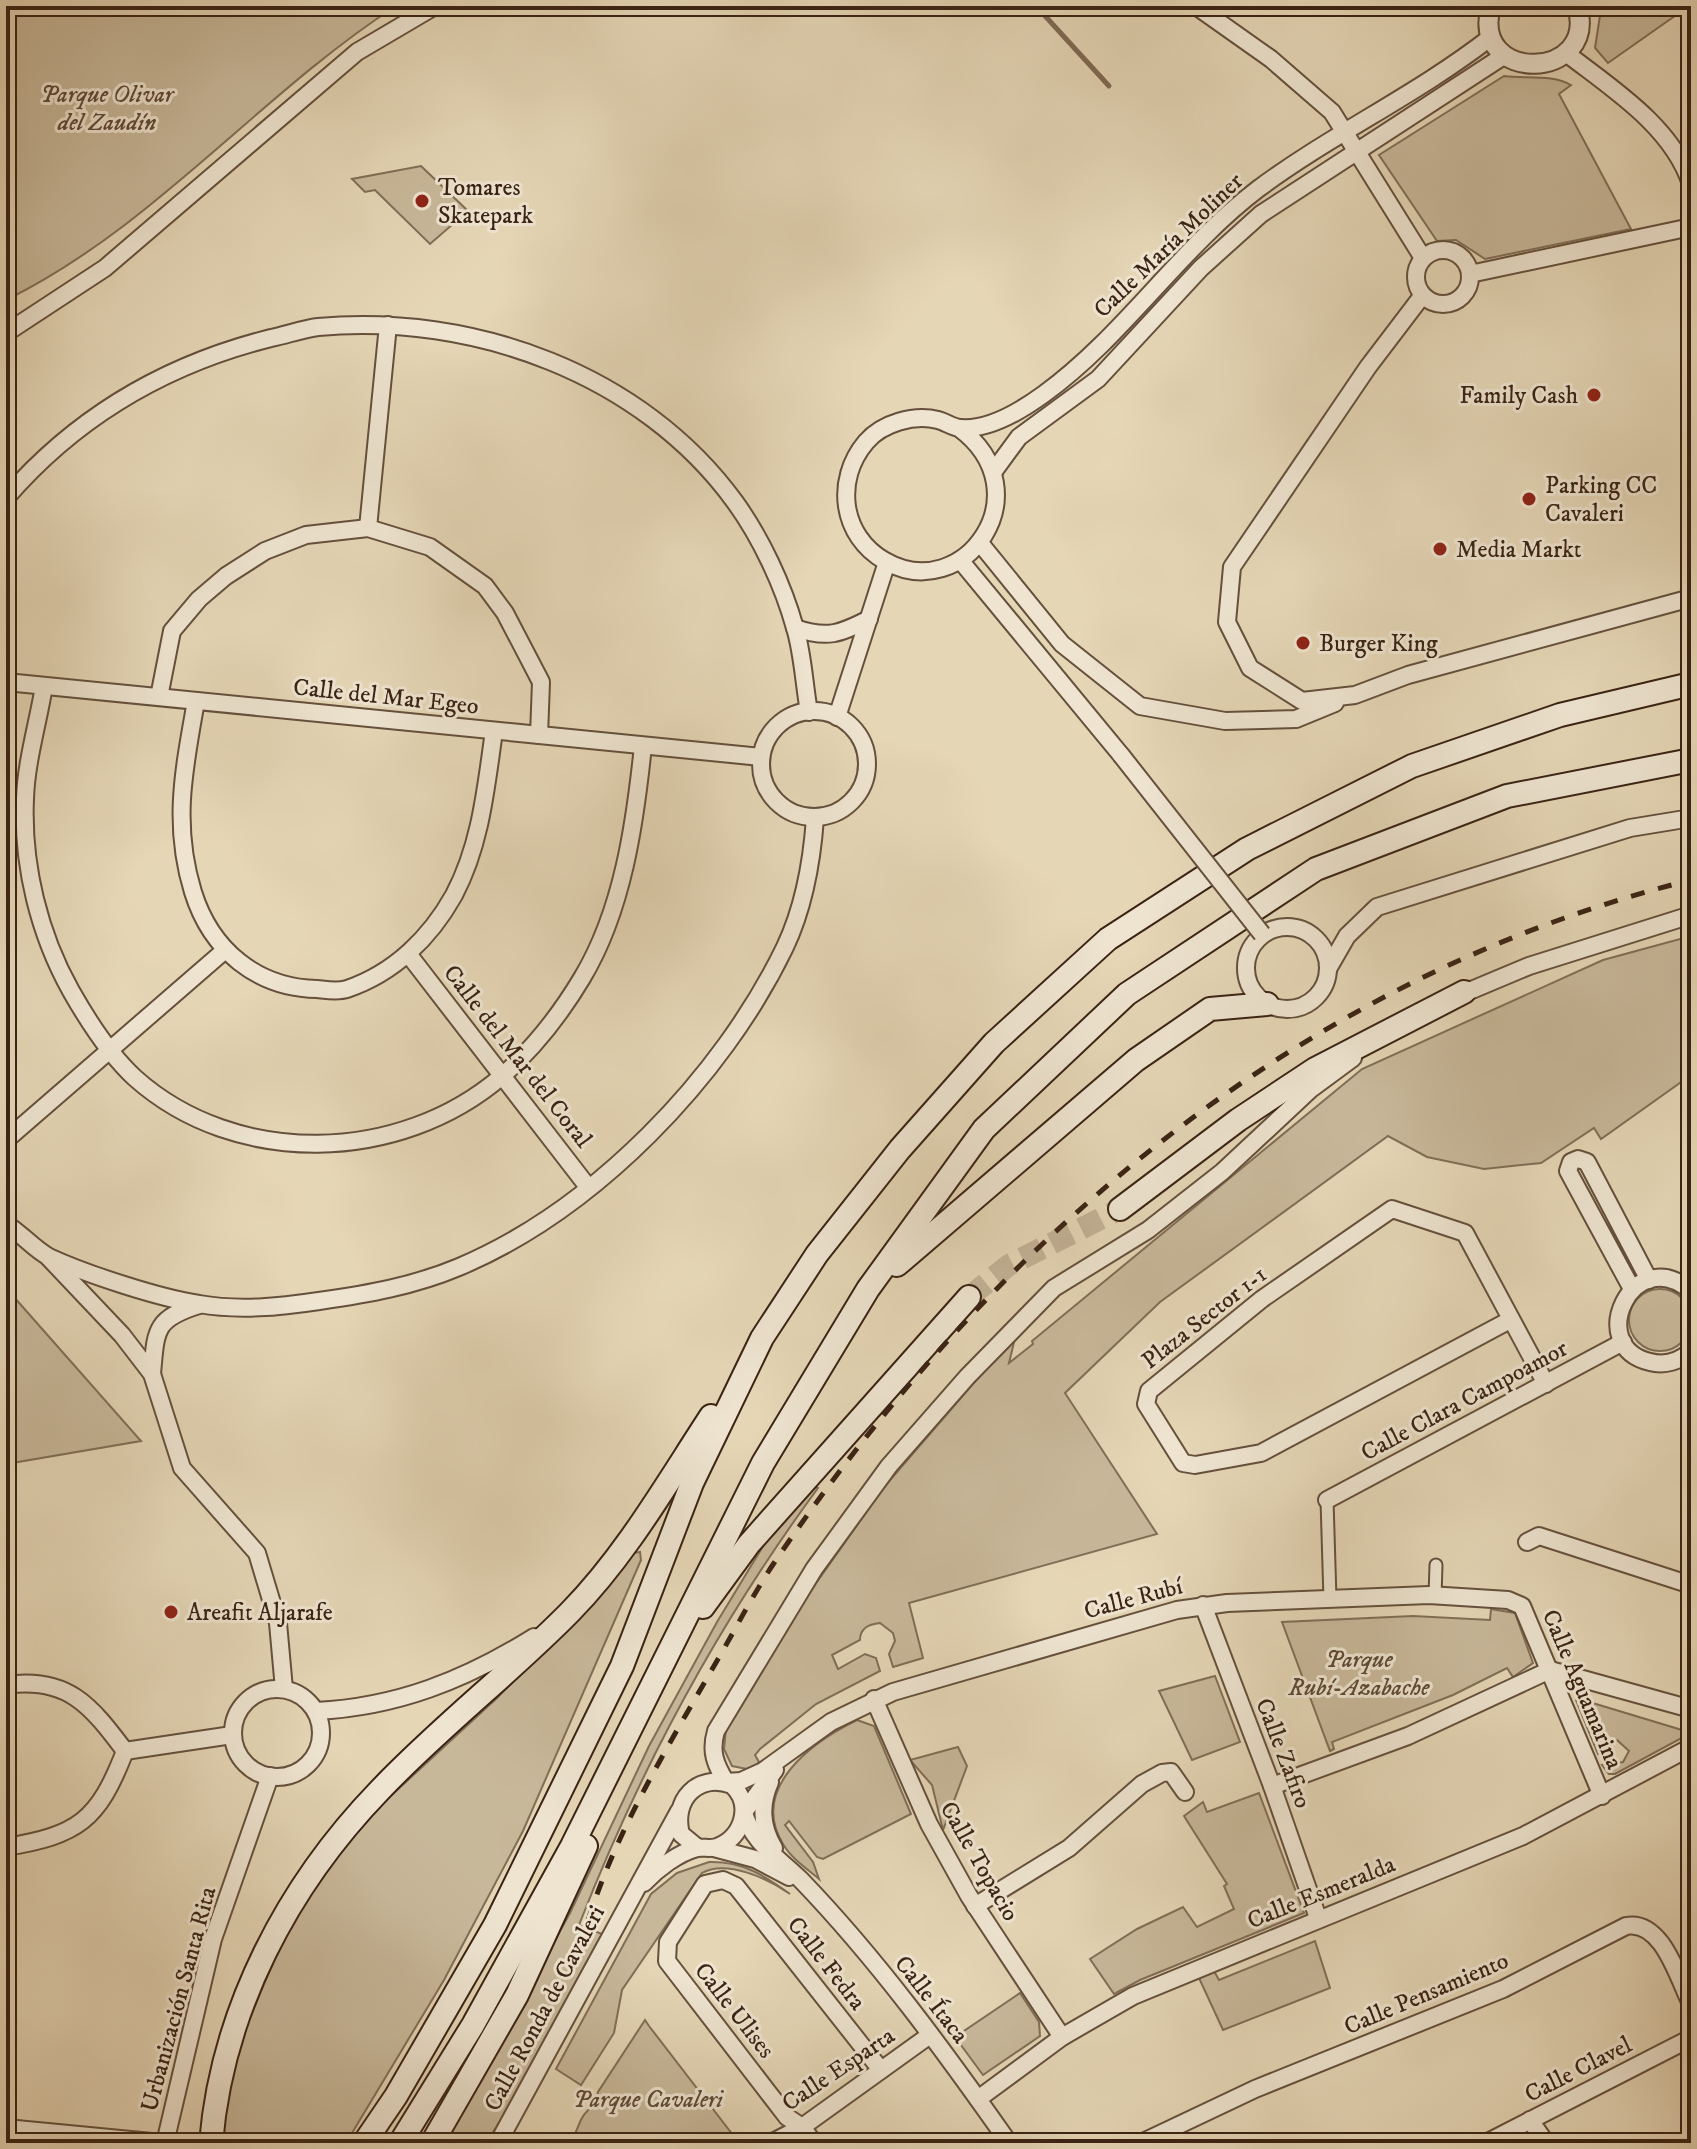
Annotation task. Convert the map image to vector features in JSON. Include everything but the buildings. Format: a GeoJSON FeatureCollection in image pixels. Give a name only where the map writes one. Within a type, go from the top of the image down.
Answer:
{"type":"FeatureCollection","features":[{"type":"Feature","properties":{"kind":"main road"},"geometry":{"type":"LineString","coordinates":[[211,2143],[217,2095],[240,2012],[260,1961],[300,1889],[379,1790],[572,1611],[630,1540],[817,1254],[900,1149],[994,1043],[1108,939],[1247,849],[1412,766],[1560,715],[1691,684]]}},
{"type":"Feature","properties":{"kind":"main road"},"geometry":{"type":"LineString","coordinates":[[400,2143],[520,1942],[625,1741],[763,1463],[868,1289],[984,1129],[1127,994],[1316,869],[1507,796],[1691,760]]}},
{"type":"Feature","properties":{"kind":"main road"},"geometry":{"type":"LineString","coordinates":[[1120,1209],[1238,1120],[1315,1069],[1464,992]]}},
{"type":"Feature","properties":{"kind":"main road"},"geometry":{"type":"LineString","coordinates":[[868,1289],[1136,1060],[1210,1009],[1267,1004]]}},
{"type":"Feature","properties":{"kind":"main road"},"geometry":{"type":"LineString","coordinates":[[666,1656],[749,1544],[969,1297]]}},
{"type":"Feature","properties":{"kind":"main road"},"geometry":{"type":"LineString","coordinates":[[364,2143],[396,2096],[495,1925],[622,1666],[692,1483],[762,1338]]}},
{"type":"Feature","properties":{"kind":"main road"},"geometry":{"type":"LineString","coordinates":[[432,2143],[517,1995],[552,1925],[583,1856],[625,1741]]}},
{"type":"Feature","properties":{"kind":"street"},"geometry":{"type":"LineString","coordinates":[[6,333],[105,268],[357,52],[435,6]]}},
{"type":"Feature","properties":{"kind":"street"},"geometry":{"type":"LineString","coordinates":[[1196,6],[1271,59],[1332,112],[1423,258]]}},
{"type":"Feature","properties":{"kind":"street"},"geometry":{"type":"LineString","coordinates":[[1486,9],[1491,37],[1505,55],[1529,65],[1555,60],[1566,53],[1579,28],[1580,8]]}},
{"type":"Feature","properties":{"kind":"street","name":"Calle María Moliner"},"geometry":{"type":"LineString","coordinates":[[959,428],[982,426],[1007,416],[1042,395],[1086,360],[1224,218],[1259,189],[1491,37]]}},
{"type":"Feature","properties":{"kind":"street"},"geometry":{"type":"LineString","coordinates":[[1566,53],[1631,105],[1672,146],[1691,184]]}},
{"type":"Feature","properties":{"kind":"street","name":"Calle María Moliner"},"geometry":{"type":"LineString","coordinates":[[994,471],[1019,437],[1098,379],[1201,268],[1261,214],[1505,55]]}},
{"type":"Feature","properties":{"kind":"street"},"geometry":{"type":"LineString","coordinates":[[1470,274],[1691,227]]}},
{"type":"Feature","properties":{"kind":"street"},"geometry":{"type":"LineString","coordinates":[[1441,250],[1461,257],[1470,274],[1466,292],[1449,304],[1430,302],[1422,296],[1415,278],[1423,258],[1441,250]]}},
{"type":"Feature","properties":{"kind":"street"},"geometry":{"type":"LineString","coordinates":[[1355,695],[1302,701],[1250,668],[1227,622],[1232,567],[1368,367],[1422,296]]}},
{"type":"Feature","properties":{"kind":"street"},"geometry":{"type":"LineString","coordinates":[[368,528],[388,325]]}},
{"type":"Feature","properties":{"kind":"street"},"geometry":{"type":"LineString","coordinates":[[6,498],[44,457],[83,424],[158,378],[242,345],[316,327],[388,325],[483,339],[551,361],[644,410],[704,465],[736,503],[765,552],[795,628],[809,712]]}},
{"type":"Feature","properties":{"kind":"street"},"geometry":{"type":"LineString","coordinates":[[936,420],[959,428],[980,447],[994,471],[997,496],[993,521],[980,543],[960,560],[937,569],[911,570],[887,562],[867,548],[853,529],[845,505],[846,481],[854,458],[868,439],[900,422],[936,420]]}},
{"type":"Feature","properties":{"kind":"street"},"geometry":{"type":"LineString","coordinates":[[159,697],[172,631],[199,599],[226,576],[265,551],[306,535],[368,528],[430,547],[485,586],[505,613],[541,682],[539,735]]}},
{"type":"Feature","properties":{"kind":"street"},"geometry":{"type":"LineString","coordinates":[[980,543],[1062,644],[1140,706],[1225,721],[1296,719],[1423,671],[1691,598]]}},
{"type":"Feature","properties":{"kind":"street"},"geometry":{"type":"LineString","coordinates":[[960,560],[1121,755],[1262,934]]}},
{"type":"Feature","properties":{"kind":"street"},"geometry":{"type":"LineString","coordinates":[[837,717],[887,562]]}},
{"type":"Feature","properties":{"kind":"street"},"geometry":{"type":"LineString","coordinates":[[795,628],[812,633],[840,634],[869,619]]}},
{"type":"Feature","properties":{"kind":"street","name":"Calle del Mar Egeo"},"geometry":{"type":"LineString","coordinates":[[6,682],[761,757]]}},
{"type":"Feature","properties":{"kind":"street"},"geometry":{"type":"LineString","coordinates":[[44,686],[25,798],[31,879],[54,960],[89,1025],[133,1076],[197,1120],[243,1137],[290,1144],[334,1143],[425,1122],[502,1076],[549,1027],[583,977],[604,931],[622,874],[637,798],[643,746]]}},
{"type":"Feature","properties":{"kind":"street"},"geometry":{"type":"LineString","coordinates":[[196,701],[180,789],[181,843],[194,894],[224,951],[251,973],[295,989],[344,990],[409,955],[453,895],[467,865],[480,825],[494,731]]}},
{"type":"Feature","properties":{"kind":"street"},"geometry":{"type":"LineString","coordinates":[[809,712],[837,717],[850,726],[866,753],[864,784],[844,808],[815,818],[789,812],[778,804],[764,783],[761,757],[776,726],[797,714],[809,712]]}},
{"type":"Feature","properties":{"kind":"street"},"geometry":{"type":"LineString","coordinates":[[47,1256],[200,1305],[271,1308],[384,1292],[460,1267],[520,1235],[588,1187],[671,1115],[717,1059],[785,946],[811,864],[815,818]]}},
{"type":"Feature","properties":{"kind":"street"},"geometry":{"type":"LineString","coordinates":[[1328,969],[1321,944],[1300,928],[1274,928],[1262,934],[1253,944],[1245,971],[1249,984],[1267,1004],[1291,1009],[1313,1000],[1321,991],[1328,969],[1347,936],[1377,907],[1630,828],[1691,818]]}},
{"type":"Feature","properties":{"kind":"street"},"geometry":{"type":"LineString","coordinates":[[726,1782],[712,1780],[695,1786],[679,1811],[681,1834],[706,1848],[733,1837],[744,1812],[737,1790],[726,1782],[715,1762],[713,1743],[724,1715],[763,1649],[814,1569],[889,1466],[967,1377],[1054,1288],[1148,1230],[1222,1172],[1311,1089],[1365,1049],[1464,992],[1554,957],[1685,917]]}},
{"type":"Feature","properties":{"kind":"street"},"geometry":{"type":"LineString","coordinates":[[6,1140],[224,951]]}},
{"type":"Feature","properties":{"kind":"street","name":"Calle del Mar del Coral"},"geometry":{"type":"LineString","coordinates":[[409,955],[588,1187]]}},
{"type":"Feature","properties":{"kind":"street"},"geometry":{"type":"LineString","coordinates":[[1632,1289],[1568,1171],[1571,1162],[1578,1159],[1587,1162],[1649,1280]]}},
{"type":"Feature","properties":{"kind":"street","name":"Plaza Sector 1-1"},"geometry":{"type":"LineString","coordinates":[[1510,1320],[1261,1453],[1195,1465],[1183,1463],[1146,1404],[1149,1391],[1262,1299],[1392,1209],[1465,1233],[1546,1384]]}},
{"type":"Feature","properties":{"kind":"street"},"geometry":{"type":"LineString","coordinates":[[6,1224],[47,1256],[122,1335],[152,1374],[182,1468],[257,1553],[278,1623],[284,1689]]}},
{"type":"Feature","properties":{"kind":"street"},"geometry":{"type":"LineString","coordinates":[[1689,1360],[1658,1364],[1644,1361],[1623,1342],[1618,1314],[1632,1289],[1649,1280],[1691,1278]]}},
{"type":"Feature","properties":{"kind":"street"},"geometry":{"type":"LineString","coordinates":[[1673,1280],[1691,1291]]}},
{"type":"Feature","properties":{"kind":"street"},"geometry":{"type":"LineString","coordinates":[[152,1374],[159,1327],[169,1315],[200,1305]]}},
{"type":"Feature","properties":{"kind":"street","name":"Calle Clara Campoamor"},"geometry":{"type":"LineString","coordinates":[[1327,1500],[1623,1342]]}},
{"type":"Feature","properties":{"kind":"street"},"geometry":{"type":"LineString","coordinates":[[1327,1500],[1330,1599]]}},
{"type":"Feature","properties":{"kind":"street"},"geometry":{"type":"LineString","coordinates":[[1527,1542],[1539,1536],[1691,1585]]}},
{"type":"Feature","properties":{"kind":"street"},"geometry":{"type":"LineString","coordinates":[[1435,1596],[1436,1565]]}},
{"type":"Feature","properties":{"kind":"street","name":"Calle Rubí"},"geometry":{"type":"LineString","coordinates":[[726,1782],[752,1777],[781,1763],[831,1722],[874,1699],[973,1667],[1203,1605],[1435,1596],[1518,1603]]}},
{"type":"Feature","properties":{"kind":"street","name":"Calle Aguamarina"},"geometry":{"type":"LineString","coordinates":[[1518,1603],[1525,1611],[1602,1796]]}},
{"type":"Feature","properties":{"kind":"street","name":"Calle Zafiro"},"geometry":{"type":"LineString","coordinates":[[1203,1605],[1318,1918]]}},
{"type":"Feature","properties":{"kind":"street"},"geometry":{"type":"LineString","coordinates":[[316,1711],[376,1705],[442,1686],[501,1657],[572,1611]]}},
{"type":"Feature","properties":{"kind":"street"},"geometry":{"type":"LineString","coordinates":[[1272,1786],[1408,1736],[1550,1670],[1691,1709]]}},
{"type":"Feature","properties":{"kind":"street"},"geometry":{"type":"LineString","coordinates":[[6,1685],[48,1685],[73,1693],[96,1712],[125,1751]]}},
{"type":"Feature","properties":{"kind":"street"},"geometry":{"type":"LineString","coordinates":[[271,1689],[284,1689],[307,1701],[316,1711],[320,1724],[317,1752],[298,1772],[270,1776],[244,1762],[232,1735],[239,1710],[247,1700],[271,1689]]}},
{"type":"Feature","properties":{"kind":"street","name":"Calle Topacio"},"geometry":{"type":"LineString","coordinates":[[874,1699],[929,1824],[975,1906],[1062,2037]]}},
{"type":"Feature","properties":{"kind":"street"},"geometry":{"type":"LineString","coordinates":[[125,1751],[232,1735]]}},
{"type":"Feature","properties":{"kind":"street","name":"Calle Esmeralda"},"geometry":{"type":"LineString","coordinates":[[978,2099],[1062,2037],[1149,1988],[1494,1849],[1602,1796],[1691,1747]]}},
{"type":"Feature","properties":{"kind":"street"},"geometry":{"type":"LineString","coordinates":[[6,1847],[52,1840],[73,1830],[111,1787],[125,1751]]}},
{"type":"Feature","properties":{"kind":"street"},"geometry":{"type":"LineString","coordinates":[[781,1763],[763,1801],[763,1823],[783,1862]]}},
{"type":"Feature","properties":{"kind":"street","name":"Calle Rubí"},"geometry":{"type":"LineString","coordinates":[[744,1812],[781,1763]]}},
{"type":"Feature","properties":{"kind":"street"},"geometry":{"type":"LineString","coordinates":[[975,1906],[1069,1848],[1152,1778],[1171,1772],[1185,1792]]}},
{"type":"Feature","properties":{"kind":"street","name":"Urbanización Santa Rita"},"geometry":{"type":"LineString","coordinates":[[164,2143],[213,1939],[270,1776]]}},
{"type":"Feature","properties":{"kind":"street","name":"Calle Ronda de Cavaleri"},"geometry":{"type":"LineString","coordinates":[[498,2143],[679,1811]]}},
{"type":"Feature","properties":{"kind":"street","name":"Calle Ítaca"},"geometry":{"type":"LineString","coordinates":[[744,1812],[756,1838],[811,1890],[930,2035],[1009,2143]]}},
{"type":"Feature","properties":{"kind":"street","name":"Calle Ítaca"},"geometry":{"type":"LineString","coordinates":[[706,1848],[755,1859],[811,1890]]}},
{"type":"Feature","properties":{"kind":"street","name":"Calle Ronda de Cavaleri"},"geometry":{"type":"LineString","coordinates":[[632,1897],[657,1870],[706,1848]]}},
{"type":"Feature","properties":{"kind":"street","name":"Calle Ulises"},"geometry":{"type":"LineString","coordinates":[[736,1886],[723,1880],[705,1884],[668,1942],[665,1955],[670,1966],[787,2117],[802,2127],[814,2143]]}},
{"type":"Feature","properties":{"kind":"street","name":"Calle Fedra"},"geometry":{"type":"LineString","coordinates":[[736,1886],[881,2070]]}},
{"type":"Feature","properties":{"kind":"street","name":"Calle Pensamiento"},"geometry":{"type":"LineString","coordinates":[[1141,2143],[1246,2093],[1503,1989],[1631,1924],[1644,1926],[1656,1936],[1691,2004]]}},
{"type":"Feature","properties":{"kind":"street","name":"Calle Esparta"},"geometry":{"type":"LineString","coordinates":[[771,2143],[802,2127],[930,2035]]}},
{"type":"Feature","properties":{"kind":"street","name":"Calle Clavel"},"geometry":{"type":"LineString","coordinates":[[1486,2143],[1691,2038]]}},
{"type":"Feature","properties":{"kind":"street"},"geometry":{"type":"LineString","coordinates":[[1530,2120],[1546,2143]]}},
{"type":"Feature","properties":{"kind":"street"},"geometry":{"type":"LineString","coordinates":[[6,2128],[164,2143]]}},
{"type":"Feature","properties":{"kind":"green space","name":"Parque Olivar del Zaudín"},"geometry":{"type":"Polygon","coordinates":[[[6,6],[396,6],[298,79],[110,236],[6,300],[6,6]]]}},
{"type":"Feature","properties":{"kind":"green space"},"geometry":{"type":"Polygon","coordinates":[[[1606,6],[1689,6],[1608,63],[1595,48],[1601,9],[1606,6]]]}},
{"type":"Feature","properties":{"kind":"green space"},"geometry":{"type":"Polygon","coordinates":[[[1504,76],[1548,78],[1571,85],[1559,94],[1631,229],[1485,259],[1456,240],[1437,241],[1379,155],[1504,76]]]}},
{"type":"Feature","properties":{"kind":"green space","name":"Tomares Skatepark"},"geometry":{"type":"Polygon","coordinates":[[[421,166],[468,211],[430,244],[375,190],[365,192],[352,179],[421,166]]]}},
{"type":"Feature","properties":{"kind":"green space"},"geometry":{"type":"Polygon","coordinates":[[[1691,936],[1691,1075],[1601,1139],[1594,1128],[1541,1163],[1484,1169],[1427,1157],[1388,1136],[1160,1302],[1065,1393],[1157,1534],[909,1603],[923,1658],[893,1667],[889,1654],[895,1641],[893,1633],[880,1623],[869,1626],[863,1630],[860,1640],[832,1655],[838,1669],[865,1654],[876,1658],[880,1671],[816,1704],[760,1749],[755,1755],[759,1762],[752,1770],[732,1766],[724,1749],[726,1729],[795,1613],[884,1487],[1016,1334],[1009,1363],[1362,1069],[1603,960],[1691,936]]]}},
{"type":"Feature","properties":{"kind":"green space"},"geometry":{"type":"Polygon","coordinates":[[[6,1288],[141,1441],[6,1464],[6,1288]]]}},
{"type":"Feature","properties":{"kind":"green space"},"geometry":{"type":"Polygon","coordinates":[[[1654,1289],[1666,1289],[1682,1298],[1689,1308],[1689,1332],[1682,1342],[1666,1351],[1654,1351],[1634,1337],[1629,1326],[1629,1314],[1643,1294],[1654,1289]]]}},
{"type":"Feature","properties":{"kind":"green space"},"geometry":{"type":"Polygon","coordinates":[[[814,1486],[818,1488],[715,1644],[655,1754],[602,1867],[579,1925],[602,1934],[499,2123],[486,2143],[444,2143],[570,1913],[649,1746],[717,1622],[768,1538],[814,1486]]]}},
{"type":"Feature","properties":{"kind":"green space"},"geometry":{"type":"Polygon","coordinates":[[[640,1552],[641,1560],[523,1831],[444,1980],[346,2143],[221,2143],[229,2089],[245,2030],[280,1945],[309,1895],[356,1828],[497,1698],[633,1553],[640,1552]]]}},
{"type":"Feature","properties":{"kind":"green space","name":"Parque Rubí-Azabache"},"geometry":{"type":"Polygon","coordinates":[[[1491,1609],[1515,1613],[1533,1663],[1513,1677],[1507,1668],[1453,1695],[1332,1742],[1334,1749],[1330,1751],[1282,1622],[1413,1616],[1490,1620],[1491,1609]]]}},
{"type":"Feature","properties":{"kind":"green space"},"geometry":{"type":"Polygon","coordinates":[[[1215,1676],[1240,1742],[1192,1760],[1159,1691],[1215,1676]]]}},
{"type":"Feature","properties":{"kind":"green space"},"geometry":{"type":"Polygon","coordinates":[[[1586,1690],[1586,1701],[1682,1730],[1688,1720],[1691,1733],[1615,1774],[1609,1774],[1602,1765],[1623,1762],[1629,1751],[1617,1740],[1598,1754],[1576,1700],[1579,1692],[1586,1690]]]}},
{"type":"Feature","properties":{"kind":"green space"},"geometry":{"type":"Polygon","coordinates":[[[857,1720],[874,1726],[911,1814],[823,1859],[817,1857],[789,1821],[785,1825],[813,1862],[819,1879],[783,1844],[775,1823],[774,1804],[790,1769],[822,1741],[857,1720]]]}},
{"type":"Feature","properties":{"kind":"green space"},"geometry":{"type":"Polygon","coordinates":[[[958,1747],[967,1766],[943,1830],[932,1785],[910,1760],[958,1747]]]}},
{"type":"Feature","properties":{"kind":"green space"},"geometry":{"type":"Polygon","coordinates":[[[1259,1793],[1304,1913],[1140,1980],[1114,1994],[1090,1959],[1137,1929],[1183,1907],[1197,1927],[1234,1909],[1224,1886],[1227,1884],[1184,1816],[1203,1802],[1207,1812],[1259,1793]]]}},
{"type":"Feature","properties":{"kind":"green space"},"geometry":{"type":"Polygon","coordinates":[[[709,1862],[752,1870],[771,1881],[790,1894],[771,1882],[735,1870],[712,1869],[702,1873],[622,1990],[614,2033],[581,2085],[556,2069],[651,1894],[677,1873],[709,1862]]]}},
{"type":"Feature","properties":{"kind":"green space"},"geometry":{"type":"Polygon","coordinates":[[[1315,1941],[1330,1988],[1223,2030],[1199,1978],[1214,1971],[1219,1980],[1315,1941]]]}},
{"type":"Feature","properties":{"kind":"green space"},"geometry":{"type":"Polygon","coordinates":[[[1020,1993],[1039,2022],[1040,2036],[983,2075],[955,2037],[1020,1993]]]}},
{"type":"Feature","properties":{"kind":"green space","name":"Parque Cavaleri"},"geometry":{"type":"Polygon","coordinates":[[[645,2020],[739,2143],[570,2143],[582,2118],[596,2103],[598,2092],[645,2020]]]}},
{"type":"Feature","properties":{"kind":"waterway"},"geometry":{"type":"LineString","coordinates":[[1036,6],[1109,86]]}},
{"type":"Feature","properties":{"kind":"tunnel"},"geometry":{"type":"LineString","coordinates":[[969,1297],[1009,1265],[1120,1209]]}},
{"type":"Feature","properties":{"kind":"railway"},"geometry":{"type":"LineString","coordinates":[[588,1921],[613,1855],[644,1790],[774,1563],[861,1444],[956,1332],[1059,1229],[1170,1135],[1288,1052],[1415,981],[1549,924],[1691,880]]}},
{"type":"Feature","properties":{"kind":"place","name":"Tomares Skatepark"},"geometry":{"type":"Point","coordinates":[422,201]}},
{"type":"Feature","properties":{"kind":"place","name":"Family Cash"},"geometry":{"type":"Point","coordinates":[1594,395]}},
{"type":"Feature","properties":{"kind":"place","name":"Parking CC Cavaleri"},"geometry":{"type":"Point","coordinates":[1529,499]}},
{"type":"Feature","properties":{"kind":"place","name":"Media Markt"},"geometry":{"type":"Point","coordinates":[1440,549]}},
{"type":"Feature","properties":{"kind":"place","name":"Burger King"},"geometry":{"type":"Point","coordinates":[1303,643]}},
{"type":"Feature","properties":{"kind":"place","name":"Areafit Aljarafe"},"geometry":{"type":"Point","coordinates":[171,1612]}}]}
